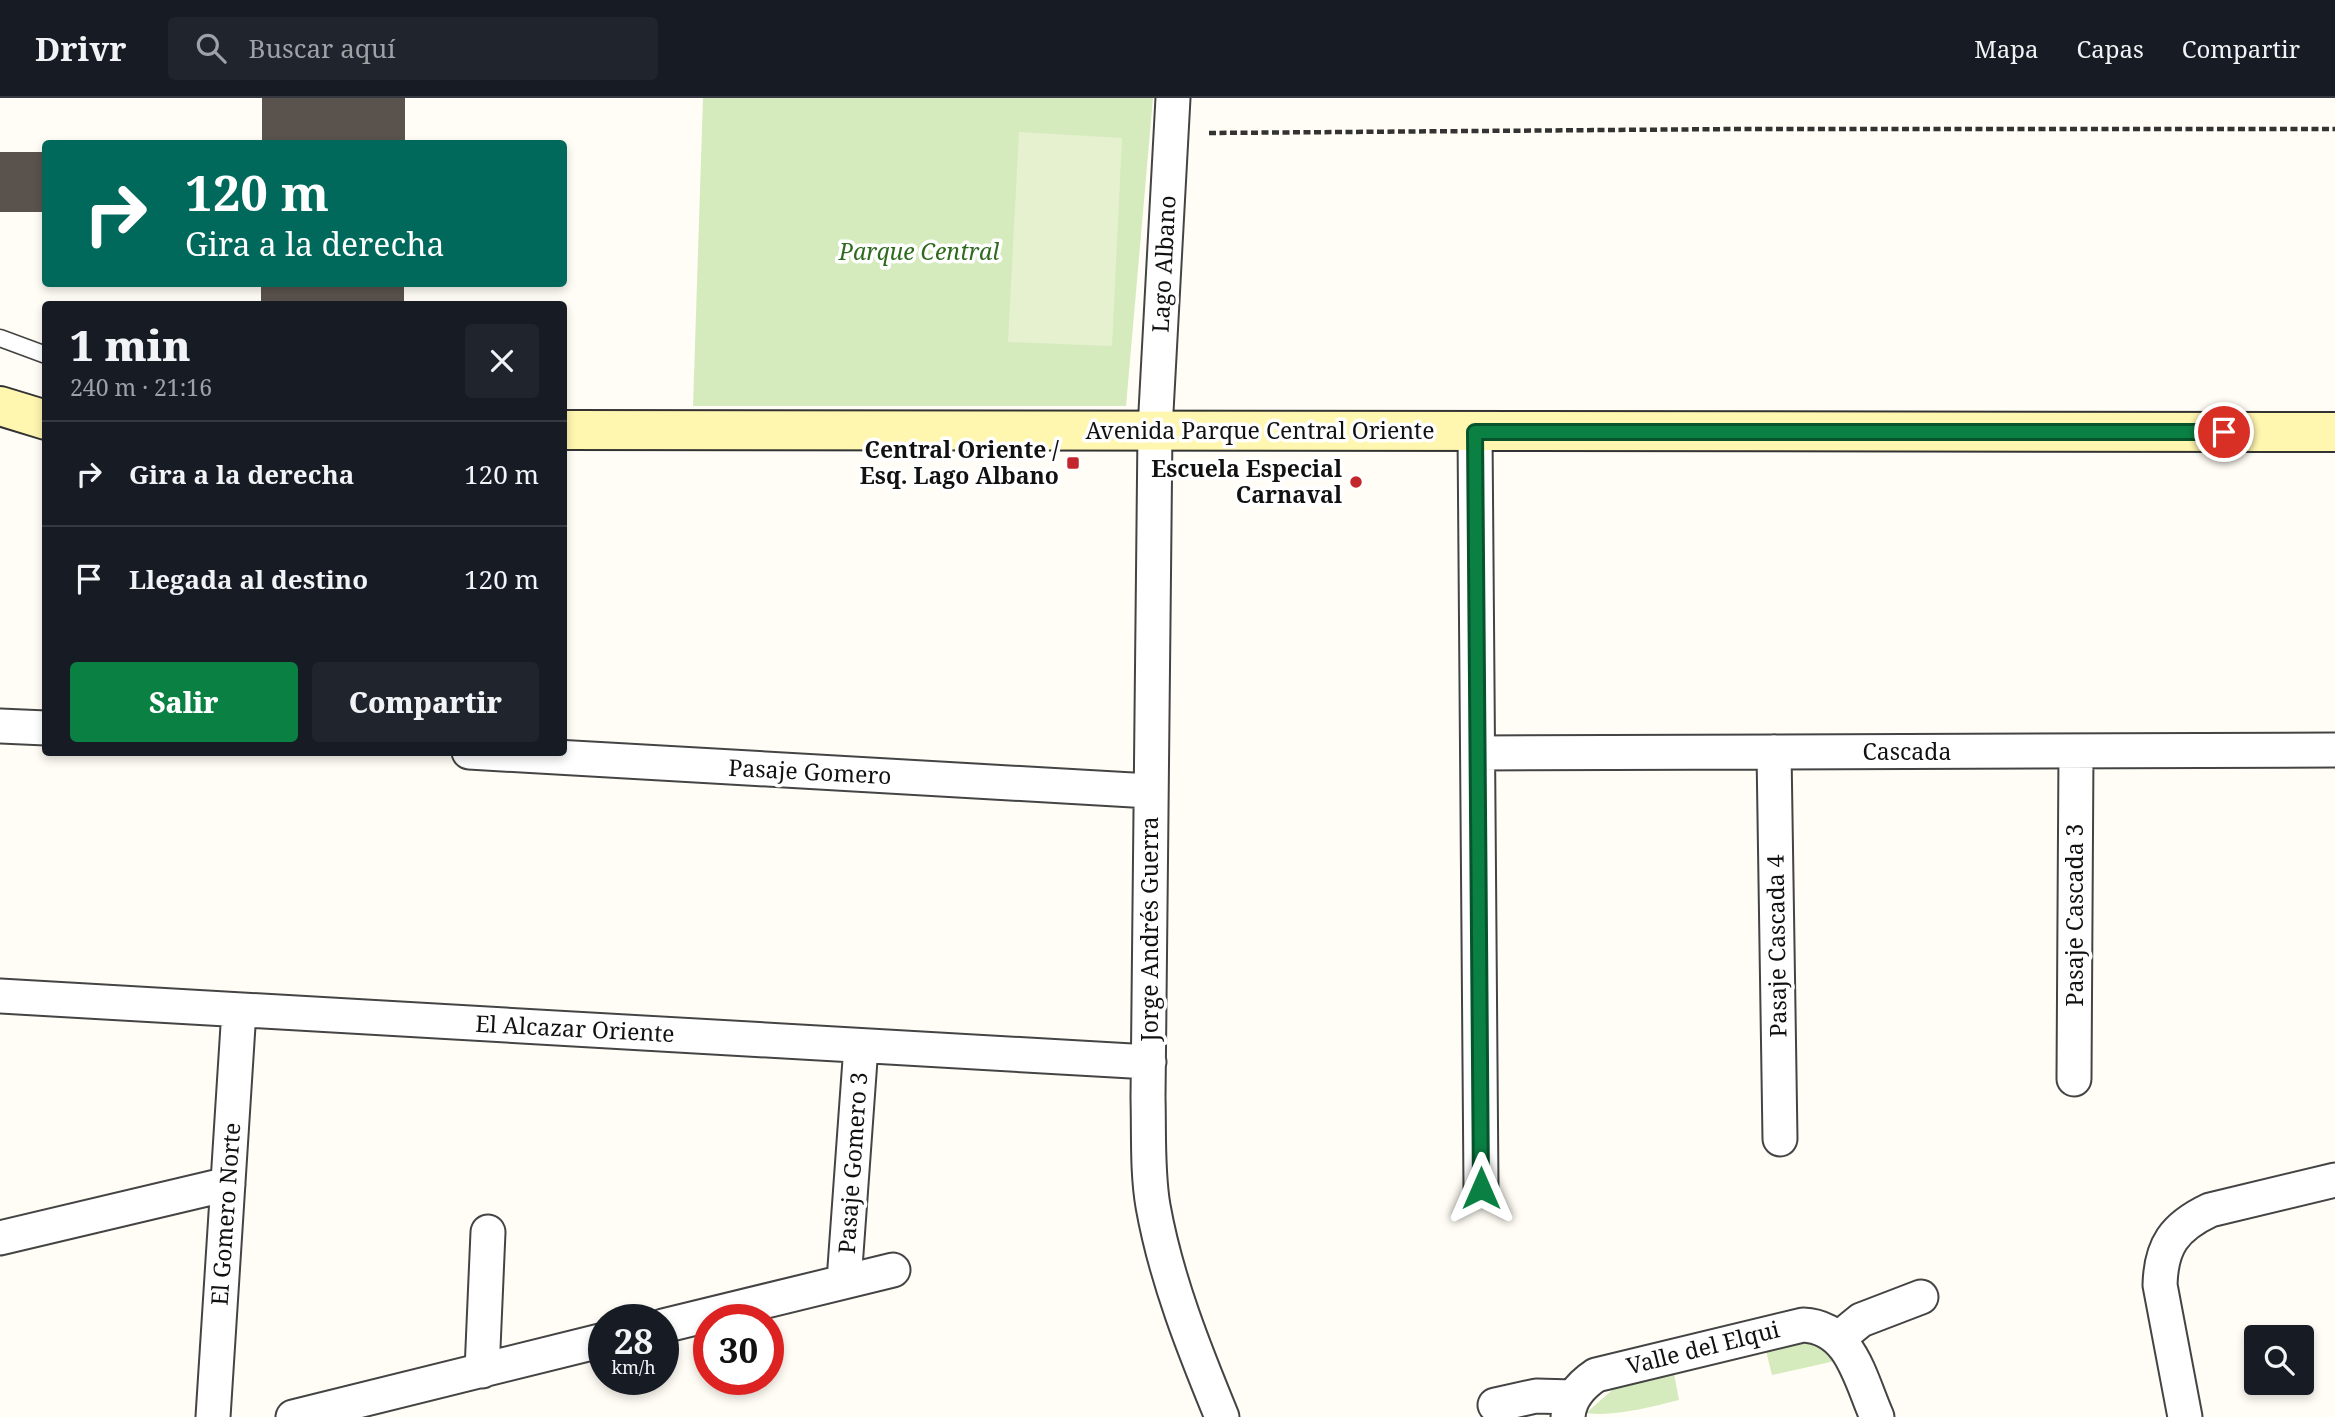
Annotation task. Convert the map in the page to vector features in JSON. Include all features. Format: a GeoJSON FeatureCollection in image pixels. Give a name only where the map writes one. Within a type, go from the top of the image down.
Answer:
{"type":"FeatureCollection","features":[{"type":"Feature","properties":{"kind":"street","name":"Lago Albano"},"geometry":{"type":"LineString","coordinates":[[1155,430],[1173,98]]}},
{"type":"Feature","properties":{"kind":"street"},"geometry":{"type":"LineString","coordinates":[[0,406],[42,419]]}},
{"type":"Feature","properties":{"kind":"street","name":"Avenida Parque Central Oriente"},"geometry":{"type":"LineString","coordinates":[[567,430],[2335,432]]}},
{"type":"Feature","properties":{"kind":"street","name":"Jorge Andrés Guerra"},"geometry":{"type":"LineString","coordinates":[[1155,430],[1150,791],[1150,1183],[1153,1206],[1181,1309],[1222,1417]]}},
{"type":"Feature","properties":{"kind":"street"},"geometry":{"type":"LineString","coordinates":[[1475,432],[1481,1188]]}},
{"type":"Feature","properties":{"kind":"street"},"geometry":{"type":"LineString","coordinates":[[0,726],[42,729]]}},
{"type":"Feature","properties":{"kind":"street","name":"Cascada"},"geometry":{"type":"LineString","coordinates":[[1479,753],[2335,750]]}},
{"type":"Feature","properties":{"kind":"street","name":"Pasaje Cascada 3"},"geometry":{"type":"LineString","coordinates":[[2074,1079],[2076,751]]}},
{"type":"Feature","properties":{"kind":"street","name":"Pasaje Cascada 4"},"geometry":{"type":"LineString","coordinates":[[1774,752],[1780,1139]]}},
{"type":"Feature","properties":{"kind":"street","name":"Pasaje Gomero"},"geometry":{"type":"LineString","coordinates":[[539,756],[1150,791]]}},
{"type":"Feature","properties":{"kind":"street","name":"El Alcazar Oriente"},"geometry":{"type":"LineString","coordinates":[[0,996],[1149,1062]]}},
{"type":"Feature","properties":{"kind":"street","name":"El Gomero Norte"},"geometry":{"type":"LineString","coordinates":[[214,1417],[239,1010]]}},
{"type":"Feature","properties":{"kind":"street","name":"Pasaje Gomero 3"},"geometry":{"type":"LineString","coordinates":[[844,1281],[861,1046]]}},
{"type":"Feature","properties":{"kind":"street"},"geometry":{"type":"LineString","coordinates":[[2185,1417],[2160,1285],[2161,1266],[2167,1245],[2178,1230],[2193,1218],[2210,1210],[2335,1180]]}},
{"type":"Feature","properties":{"kind":"street"},"geometry":{"type":"LineString","coordinates":[[0,1238],[228,1184]]}},
{"type":"Feature","properties":{"kind":"street"},"geometry":{"type":"LineString","coordinates":[[482,1371],[488,1232]]}},
{"type":"Feature","properties":{"kind":"street"},"geometry":{"type":"LineString","coordinates":[[679,1322],[892,1269]]}},
{"type":"Feature","properties":{"kind":"street"},"geometry":{"type":"LineString","coordinates":[[1877,1417],[1848,1350],[1839,1338],[1861,1320],[1922,1297]]}},
{"type":"Feature","properties":{"kind":"street","name":"Valle del Elqui"},"geometry":{"type":"LineString","coordinates":[[1495,1405],[1536,1396],[1570,1407],[1583,1384],[1596,1375],[1792,1326],[1813,1326],[1827,1330],[1839,1338]]}},
{"type":"Feature","properties":{"kind":"street"},"geometry":{"type":"LineString","coordinates":[[293,1417],[588,1344]]}},
{"type":"Feature","properties":{"kind":"lane"},"geometry":{"type":"LineString","coordinates":[[0,338],[42,354]]}},
{"type":"Feature","properties":{"kind":"path"},"geometry":{"type":"LineString","coordinates":[[1172,134],[1741,129],[2335,129]]}},
{"type":"Feature","properties":{"kind":"green space","name":"Parque Central"},"geometry":{"type":"Polygon","coordinates":[[[703,98],[1153,98],[1126,406],[693,406],[703,98]]]}},
{"type":"Feature","properties":{"kind":"green space"},"geometry":{"type":"Polygon","coordinates":[[[1019,132],[1122,138],[1112,346],[1008,342],[1019,132]]]}},
{"type":"Feature","properties":{"kind":"green space"},"geometry":{"type":"Polygon","coordinates":[[[1823,1341],[1835,1361],[1772,1375],[1764,1343],[1823,1341]]]}},
{"type":"Feature","properties":{"kind":"green space"},"geometry":{"type":"Polygon","coordinates":[[[1673,1368],[1679,1400],[1620,1412],[1586,1413],[1618,1385],[1673,1368]]]}},
{"type":"Feature","properties":{"kind":"building"},"geometry":{"type":"Polygon","coordinates":[[[262,98],[405,98],[405,140],[262,140],[262,98]]]}},
{"type":"Feature","properties":{"kind":"building"},"geometry":{"type":"Polygon","coordinates":[[[0,152],[42,152],[42,212],[0,212],[0,152]]]}},
{"type":"Feature","properties":{"kind":"building"},"geometry":{"type":"Polygon","coordinates":[[[261,287],[404,287],[404,301],[261,301],[261,287]]]}},
{"type":"Feature","properties":{"kind":"place","name":"Central Oriente / Esq. Lago Albano"},"geometry":{"type":"Point","coordinates":[1073,463]}},
{"type":"Feature","properties":{"kind":"place","name":"Escuela Especial Carnaval"},"geometry":{"type":"Point","coordinates":[1356,482]}},
{"type":"Feature","properties":{"kind":"route"},"geometry":{"type":"LineString","coordinates":[[1481,1188],[1475,432],[2224,432]]}}]}
